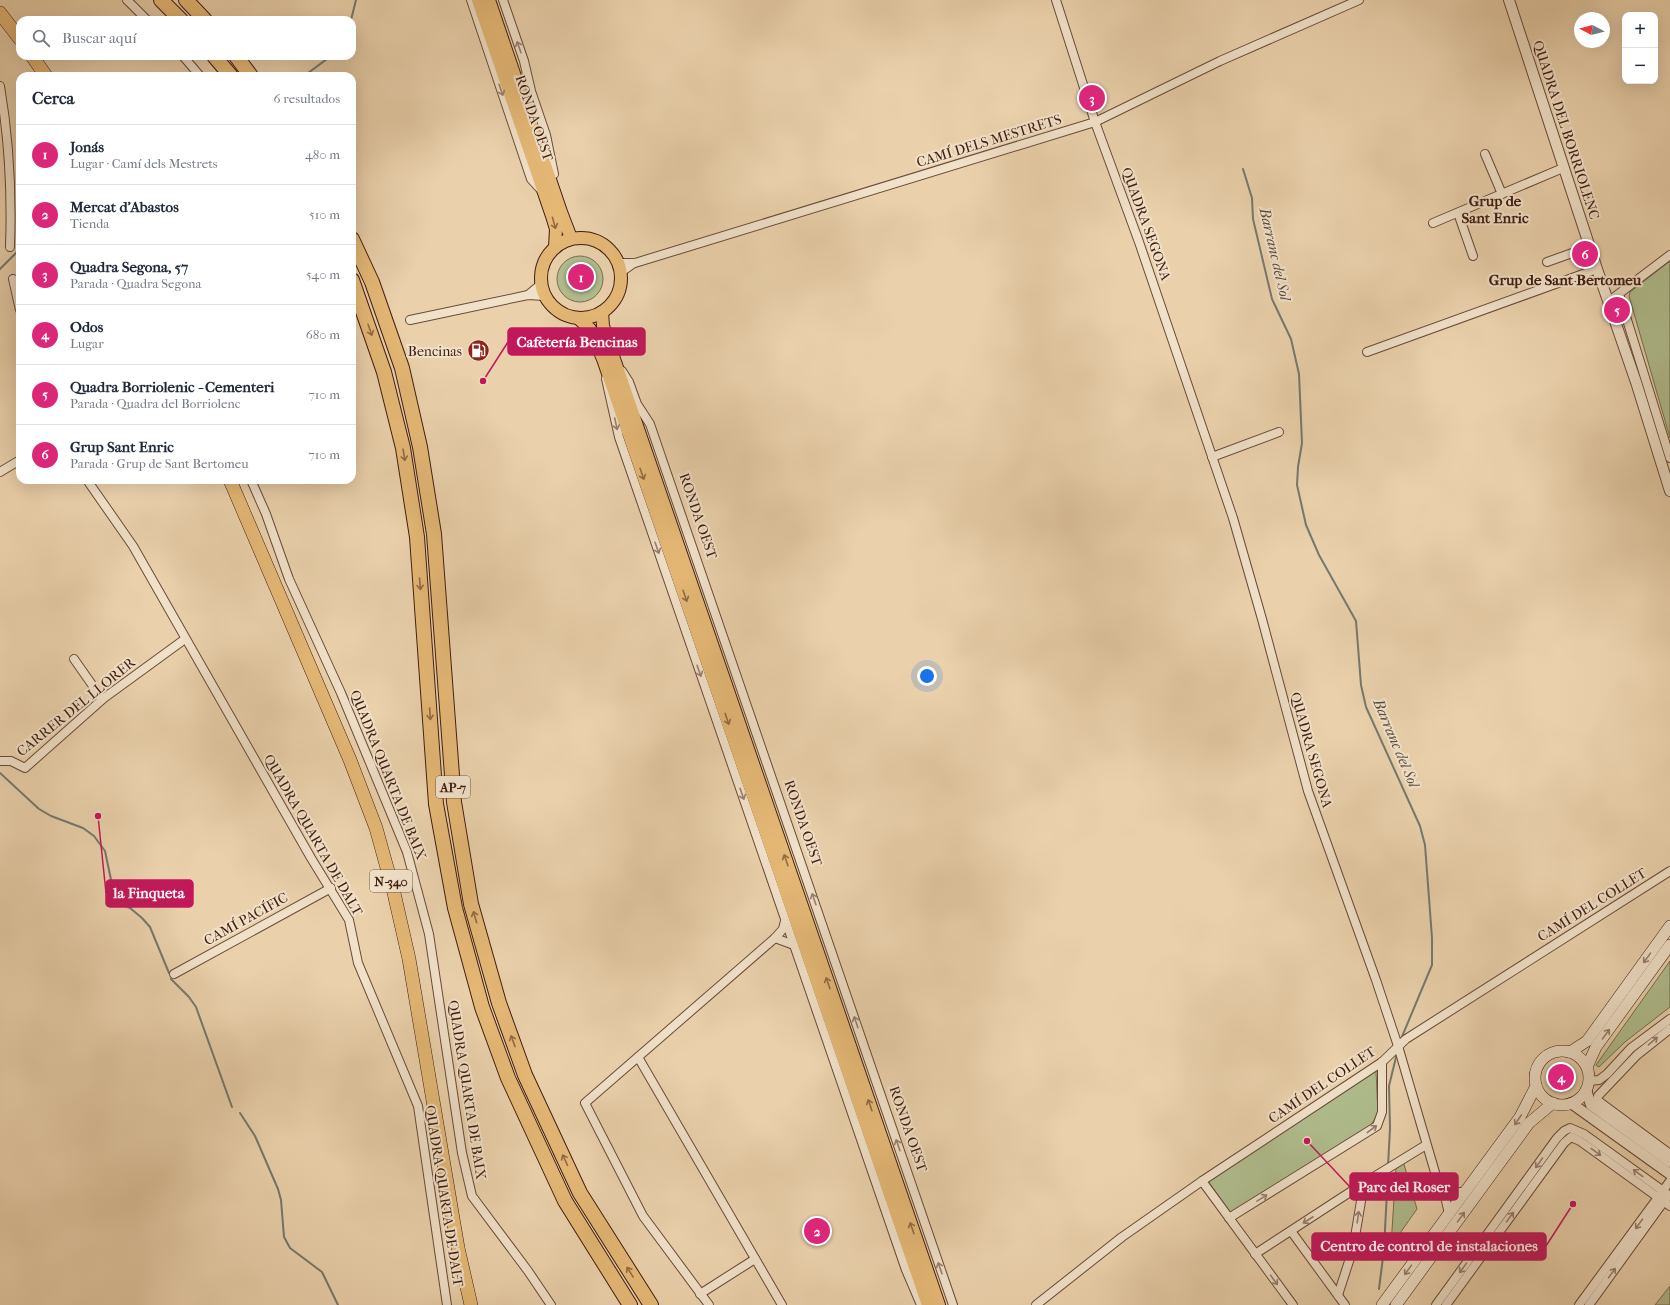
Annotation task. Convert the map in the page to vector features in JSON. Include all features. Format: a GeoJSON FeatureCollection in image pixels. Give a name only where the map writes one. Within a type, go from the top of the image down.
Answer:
{"type":"FeatureCollection","features":[{"type":"Feature","properties":{"kind":"highway"},"geometry":{"type":"LineString","coordinates":[[162,0],[177,16]]}},
{"type":"Feature","properties":{"kind":"highway"},"geometry":{"type":"LineString","coordinates":[[186,0],[201,16]]}},
{"type":"Feature","properties":{"kind":"highway"},"geometry":{"type":"LineString","coordinates":[[0,13],[16,34]]}},
{"type":"Feature","properties":{"kind":"highway"},"geometry":{"type":"LineString","coordinates":[[35,60],[43,72]]}},
{"type":"Feature","properties":{"kind":"highway"},"geometry":{"type":"LineString","coordinates":[[217,60],[227,72]]}},
{"type":"Feature","properties":{"kind":"highway"},"geometry":{"type":"LineString","coordinates":[[239,60],[248,72]]}},
{"type":"Feature","properties":{"kind":"highway","name":"AP-7"},"geometry":{"type":"LineString","coordinates":[[356,248],[372,282],[402,368],[420,447],[434,534],[454,802],[471,904],[499,1003],[525,1075],[580,1193],[651,1305]]}},
{"type":"Feature","properties":{"kind":"highway","name":"AP-7"},"geometry":{"type":"LineString","coordinates":[[356,292],[384,372],[404,448],[417,537],[436,804],[455,908],[482,1007],[508,1078],[565,1201],[630,1305]]}},
{"type":"Feature","properties":{"kind":"highway","name":"N-340"},"geometry":{"type":"LineString","coordinates":[[232,484],[350,760],[376,828],[410,959],[458,1248],[471,1305]]}},
{"type":"Feature","properties":{"kind":"main road","name":"RONDA OEST"},"geometry":{"type":"LineString","coordinates":[[478,0],[550,194],[572,238]]}},
{"type":"Feature","properties":{"kind":"main road","name":"RONDA OEST"},"geometry":{"type":"LineString","coordinates":[[489,0],[550,194],[556,229],[555,246]]}},
{"type":"Feature","properties":{"kind":"main road"},"geometry":{"type":"LineString","coordinates":[[572,238],[586,238],[598,241],[609,249],[619,268],[619,290],[610,305],[602,312],[591,317],[578,318],[557,310],[543,290],[542,265],[555,246],[572,238]]}},
{"type":"Feature","properties":{"kind":"main road","name":"RONDA OEST"},"geometry":{"type":"LineString","coordinates":[[602,312],[602,326],[608,357],[928,1305]]}},
{"type":"Feature","properties":{"kind":"main road","name":"RONDA OEST"},"geometry":{"type":"LineString","coordinates":[[578,318],[590,329],[608,357],[939,1305]]}},
{"type":"Feature","properties":{"kind":"main road"},"geometry":{"type":"LineString","coordinates":[[1570,1052],[1587,1041],[1670,926]]}},
{"type":"Feature","properties":{"kind":"main road"},"geometry":{"type":"LineString","coordinates":[[1536,1086],[1543,1097],[1554,1103],[1571,1103],[1580,1098],[1587,1085],[1587,1067],[1596,1047],[1670,945]]}},
{"type":"Feature","properties":{"kind":"main road"},"geometry":{"type":"LineString","coordinates":[[1382,1305],[1520,1117],[1536,1086],[1536,1071],[1543,1058],[1556,1051],[1570,1052],[1580,1058],[1587,1067]]}},
{"type":"Feature","properties":{"kind":"main road"},"geometry":{"type":"LineString","coordinates":[[1396,1305],[1529,1123],[1554,1103]]}},
{"type":"Feature","properties":{"kind":"street"},"geometry":{"type":"LineString","coordinates":[[127,0],[143,16]]}},
{"type":"Feature","properties":{"kind":"street"},"geometry":{"type":"LineString","coordinates":[[471,0],[531,179],[550,194]]}},
{"type":"Feature","properties":{"kind":"street","name":"RONDA OEST"},"geometry":{"type":"LineString","coordinates":[[503,0],[524,61],[531,91],[546,134],[554,173],[550,194]]}},
{"type":"Feature","properties":{"kind":"street","name":"QUADRA SEGONA"},"geometry":{"type":"LineString","coordinates":[[1056,0],[1095,122],[1139,242],[1233,518],[1262,619],[1308,791],[1398,1046],[1426,1145],[1439,1186],[1444,1192],[1449,1214]]}},
{"type":"Feature","properties":{"kind":"street","name":"CAMÍ DELS MESTRETS"},"geometry":{"type":"LineString","coordinates":[[619,268],[1095,122],[1220,61],[1359,0]]}},
{"type":"Feature","properties":{"kind":"street","name":"QUADRA DEL BORRIOLENC"},"geometry":{"type":"LineString","coordinates":[[1509,0],[1589,247],[1636,382],[1670,491]]}},
{"type":"Feature","properties":{"kind":"street"},"geometry":{"type":"LineString","coordinates":[[186,60],[197,72]]}},
{"type":"Feature","properties":{"kind":"street"},"geometry":{"type":"LineString","coordinates":[[0,86],[7,135],[11,220],[10,247]]}},
{"type":"Feature","properties":{"kind":"street"},"geometry":{"type":"LineString","coordinates":[[1485,154],[1502,194]]}},
{"type":"Feature","properties":{"kind":"street"},"geometry":{"type":"LineString","coordinates":[[1433,223],[1563,168]]}},
{"type":"Feature","properties":{"kind":"street"},"geometry":{"type":"LineString","coordinates":[[1458,213],[1473,256]]}},
{"type":"Feature","properties":{"kind":"street"},"geometry":{"type":"LineString","coordinates":[[1547,262],[1589,247]]}},
{"type":"Feature","properties":{"kind":"street"},"geometry":{"type":"LineString","coordinates":[[1608,302],[1670,255]]}},
{"type":"Feature","properties":{"kind":"street"},"geometry":{"type":"LineString","coordinates":[[1367,352],[1597,269]]}},
{"type":"Feature","properties":{"kind":"street"},"geometry":{"type":"LineString","coordinates":[[13,279],[16,292]]}},
{"type":"Feature","properties":{"kind":"street"},"geometry":{"type":"LineString","coordinates":[[410,320],[528,295],[543,290]]}},
{"type":"Feature","properties":{"kind":"street"},"geometry":{"type":"LineString","coordinates":[[1619,294],[1670,458]]}},
{"type":"Feature","properties":{"kind":"street","name":"RONDA OEST"},"geometry":{"type":"LineString","coordinates":[[608,357],[607,389],[619,437],[906,1270],[921,1305]]}},
{"type":"Feature","properties":{"kind":"street","name":"RONDA OEST"},"geometry":{"type":"LineString","coordinates":[[608,357],[629,382],[637,404],[650,424],[953,1305]]}},
{"type":"Feature","properties":{"kind":"street"},"geometry":{"type":"LineString","coordinates":[[1212,457],[1280,432]]}},
{"type":"Feature","properties":{"kind":"street"},"geometry":{"type":"LineString","coordinates":[[0,472],[16,462]]}},
{"type":"Feature","properties":{"kind":"street","name":"QUADRA QUARTA DE DALT"},"geometry":{"type":"LineString","coordinates":[[90,484],[133,546],[311,858],[331,888],[349,920],[358,962],[418,1106],[447,1305]]}},
{"type":"Feature","properties":{"kind":"street","name":"QUADRA QUARTA DE BAIX"},"geometry":{"type":"LineString","coordinates":[[254,484],[289,579],[341,693],[407,852],[429,934],[462,1153],[472,1196],[528,1270],[551,1305]]}},
{"type":"Feature","properties":{"kind":"street","name":"CARRER DEL LLORER"},"geometry":{"type":"LineString","coordinates":[[0,761],[11,761],[25,768],[102,699],[185,639]]}},
{"type":"Feature","properties":{"kind":"street"},"geometry":{"type":"LineString","coordinates":[[74,659],[102,699]]}},
{"type":"Feature","properties":{"kind":"street","name":"CAMÍ DEL COLLET"},"geometry":{"type":"LineString","coordinates":[[1036,1305],[1122,1237],[1202,1180],[1382,1062],[1406,1039],[1670,871]]}},
{"type":"Feature","properties":{"kind":"street","name":"CAMÍ PACÍFIC"},"geometry":{"type":"LineString","coordinates":[[174,974],[331,888]]}},
{"type":"Feature","properties":{"kind":"street"},"geometry":{"type":"LineString","coordinates":[[709,1305],[643,1216],[585,1103],[775,938],[783,929],[785,921]]}},
{"type":"Feature","properties":{"kind":"street"},"geometry":{"type":"LineString","coordinates":[[775,938],[794,945]]}},
{"type":"Feature","properties":{"kind":"street"},"geometry":{"type":"LineString","coordinates":[[1670,1019],[1631,1048],[1607,1074],[1599,1080],[1587,1085],[1591,1105],[1670,1162]]}},
{"type":"Feature","properties":{"kind":"street"},"geometry":{"type":"LineString","coordinates":[[1670,1029],[1637,1055],[1598,1096],[1598,1100],[1670,1154]]}},
{"type":"Feature","properties":{"kind":"street"},"geometry":{"type":"LineString","coordinates":[[638,1057],[782,1305]]}},
{"type":"Feature","properties":{"kind":"street"},"geometry":{"type":"LineString","coordinates":[[1229,1218],[1377,1126],[1382,1112],[1382,1062]]}},
{"type":"Feature","properties":{"kind":"street"},"geometry":{"type":"LineString","coordinates":[[1571,1103],[1670,1174]]}},
{"type":"Feature","properties":{"kind":"street"},"geometry":{"type":"LineString","coordinates":[[1436,1305],[1557,1138],[1564,1131],[1570,1128],[1584,1134],[1666,1197]]}},
{"type":"Feature","properties":{"kind":"street"},"geometry":{"type":"LineString","coordinates":[[1446,1305],[1564,1143],[1571,1136],[1580,1140],[1666,1197]]}},
{"type":"Feature","properties":{"kind":"street"},"geometry":{"type":"LineString","coordinates":[[1255,1254],[1364,1183],[1426,1145]]}},
{"type":"Feature","properties":{"kind":"street"},"geometry":{"type":"LineString","coordinates":[[1202,1180],[1293,1305]]}},
{"type":"Feature","properties":{"kind":"street"},"geometry":{"type":"LineString","coordinates":[[1589,1305],[1666,1197],[1670,1181]]}},
{"type":"Feature","properties":{"kind":"street"},"geometry":{"type":"LineString","coordinates":[[1338,1295],[1353,1249],[1364,1183]]}},
{"type":"Feature","properties":{"kind":"street"},"geometry":{"type":"LineString","coordinates":[[1355,1190],[1360,1202]]}},
{"type":"Feature","properties":{"kind":"street"},"geometry":{"type":"LineString","coordinates":[[1444,1192],[1465,1192]]}},
{"type":"Feature","properties":{"kind":"street"},"geometry":{"type":"LineString","coordinates":[[1579,1305],[1666,1197]]}},
{"type":"Feature","properties":{"kind":"street"},"geometry":{"type":"LineString","coordinates":[[1291,1231],[1346,1305]]}},
{"type":"Feature","properties":{"kind":"street"},"geometry":{"type":"LineString","coordinates":[[700,1294],[755,1259]]}},
{"type":"Feature","properties":{"kind":"green space"},"geometry":{"type":"Polygon","coordinates":[[[576,256],[584,256],[593,260],[599,266],[603,279],[599,292],[593,298],[584,302],[576,302],[567,298],[561,292],[557,283],[557,275],[561,266],[567,260],[576,256]]]}},
{"type":"Feature","properties":{"kind":"green space"},"geometry":{"type":"Polygon","coordinates":[[[1670,261],[1670,438],[1629,296],[1630,292],[1670,261]]]}},
{"type":"Feature","properties":{"kind":"green space"},"geometry":{"type":"Polygon","coordinates":[[[1670,961],[1670,1007],[1625,1042],[1599,1067],[1596,1065],[1670,961]]]}},
{"type":"Feature","properties":{"kind":"green space"},"geometry":{"type":"Polygon","coordinates":[[[1376,1071],[1378,1115],[1370,1126],[1231,1213],[1208,1181],[1376,1071]]]}},
{"type":"Feature","properties":{"kind":"green space"},"geometry":{"type":"Polygon","coordinates":[[[1403,1161],[1417,1209],[1391,1246],[1396,1167],[1403,1161]]]}},
{"type":"Feature","properties":{"kind":"green space"},"geometry":{"type":"Polygon","coordinates":[[[1670,1286],[1670,1305],[1655,1305],[1670,1286]]]}},
{"type":"Feature","properties":{"kind":"waterway"},"geometry":{"type":"LineString","coordinates":[[352,16],[356,0]]}},
{"type":"Feature","properties":{"kind":"waterway"},"geometry":{"type":"LineString","coordinates":[[309,72],[326,60]]}},
{"type":"Feature","properties":{"kind":"waterway","name":"Barranc del Sol"},"geometry":{"type":"LineString","coordinates":[[1243,169],[1252,198],[1253,219],[1272,299],[1291,339],[1299,374],[1302,443],[1297,485],[1306,525],[1319,555],[1356,621],[1361,685],[1366,707],[1420,826],[1425,845],[1432,938],[1432,965],[1401,1039]]}},
{"type":"Feature","properties":{"kind":"waterway"},"geometry":{"type":"LineString","coordinates":[[0,269],[16,253]]}},
{"type":"Feature","properties":{"kind":"waterway"},"geometry":{"type":"LineString","coordinates":[[0,773],[39,809],[51,816],[83,828],[94,836],[105,851],[114,894],[119,903],[130,908],[150,927],[169,973]]}},
{"type":"Feature","properties":{"kind":"waterway"},"geometry":{"type":"LineString","coordinates":[[171,979],[189,997],[196,1007],[232,1107]]}},
{"type":"Feature","properties":{"kind":"waterway","name":"Barranc del Sol"},"geometry":{"type":"LineString","coordinates":[[1388,1166],[1390,1128],[1389,1086],[1397,1053]]}},
{"type":"Feature","properties":{"kind":"waterway"},"geometry":{"type":"LineString","coordinates":[[240,1113],[255,1136],[278,1189],[281,1200],[284,1237],[290,1248],[322,1272],[338,1305]]}},
{"type":"Feature","properties":{"kind":"waterway","name":"Barranc del Sol"},"geometry":{"type":"LineString","coordinates":[[1379,1289],[1384,1249],[1388,1172]]}},
{"type":"Feature","properties":{"kind":"place","name":"Quadra Segona, 57"},"geometry":{"type":"Point","coordinates":[1092,98]}},
{"type":"Feature","properties":{"kind":"place","name":"Grup Sant Enric"},"geometry":{"type":"Point","coordinates":[1585,254]}},
{"type":"Feature","properties":{"kind":"place","name":"Jonás"},"geometry":{"type":"Point","coordinates":[581,277]}},
{"type":"Feature","properties":{"kind":"place","name":"Quadra Borriolenic - Cementeri"},"geometry":{"type":"Point","coordinates":[1617,310]}},
{"type":"Feature","properties":{"kind":"place","name":"Bencinas"},"geometry":{"type":"Point","coordinates":[478,351]}},
{"type":"Feature","properties":{"kind":"place","name":"Cafetería Bencinas"},"geometry":{"type":"Point","coordinates":[483,381]}},
{"type":"Feature","properties":{"kind":"place","name":"la Finqueta"},"geometry":{"type":"Point","coordinates":[98,816]}},
{"type":"Feature","properties":{"kind":"place","name":"Odos"},"geometry":{"type":"Point","coordinates":[1561,1077]}},
{"type":"Feature","properties":{"kind":"place","name":"Parc del Roser"},"geometry":{"type":"Point","coordinates":[1307,1141]}},
{"type":"Feature","properties":{"kind":"place","name":"Centro de control de instalaciones"},"geometry":{"type":"Point","coordinates":[1573,1204]}},
{"type":"Feature","properties":{"kind":"place","name":"Mercat d'Abastos"},"geometry":{"type":"Point","coordinates":[817,1231]}},
{"type":"Feature","properties":{"kind":"district","name":"Grup de Sant Enric"},"geometry":{"type":"Point","coordinates":[1495,210]}},
{"type":"Feature","properties":{"kind":"district","name":"Grup de Sant Bertomeu"},"geometry":{"type":"Point","coordinates":[1565,280]}}]}
